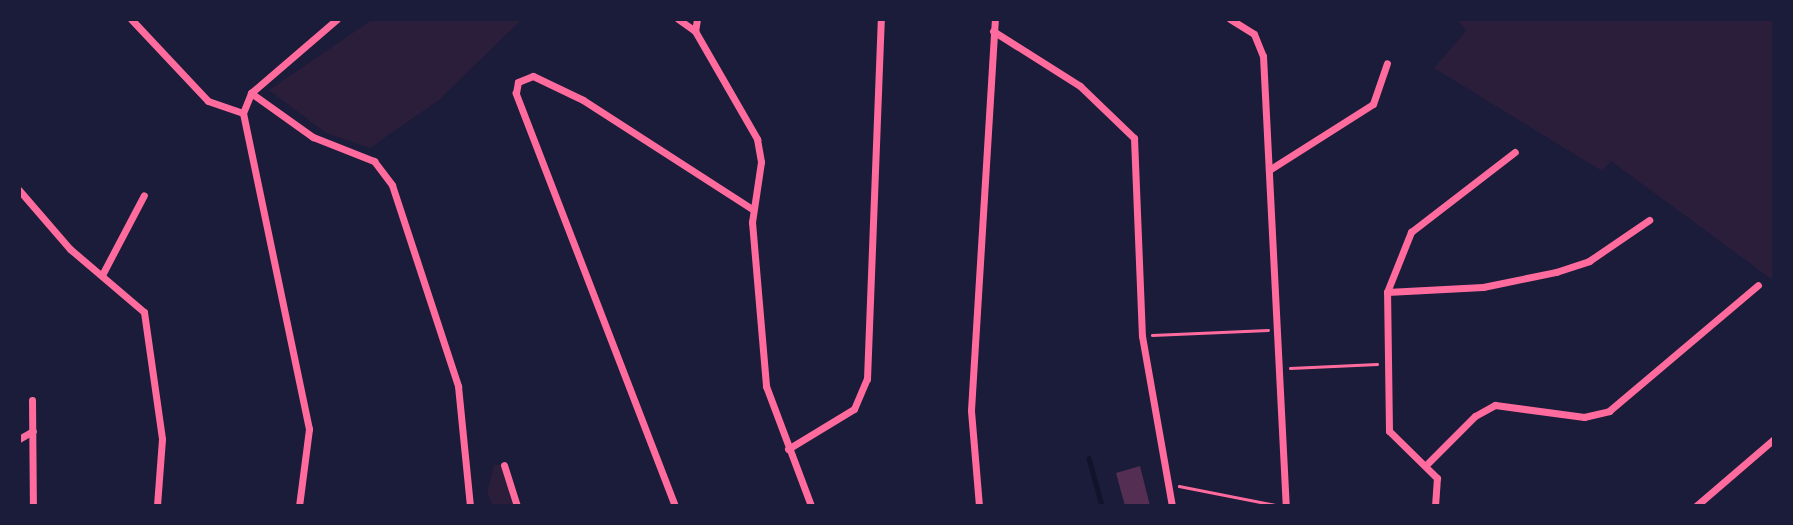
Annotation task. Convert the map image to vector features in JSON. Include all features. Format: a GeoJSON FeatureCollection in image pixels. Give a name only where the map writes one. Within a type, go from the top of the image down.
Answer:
{"type":"FeatureCollection","features":[{"type":"Feature","properties":{"kind":"street"},"geometry":{"type":"LineString","coordinates":[[131,19],[208,101],[243,113]]}},
{"type":"Feature","properties":{"kind":"street"},"geometry":{"type":"LineString","coordinates":[[299,506],[309,429],[243,113],[251,93],[337,19]]}},
{"type":"Feature","properties":{"kind":"street"},"geometry":{"type":"LineString","coordinates":[[678,19],[695,31],[757,139],[761,162],[752,209],[766,386],[811,506]]}},
{"type":"Feature","properties":{"kind":"street"},"geometry":{"type":"LineString","coordinates":[[695,31],[696,19]]}},
{"type":"Feature","properties":{"kind":"street"},"geometry":{"type":"LineString","coordinates":[[788,449],[853,409],[867,379],[881,19]]}},
{"type":"Feature","properties":{"kind":"street"},"geometry":{"type":"LineString","coordinates":[[979,506],[971,410],[995,19]]}},
{"type":"Feature","properties":{"kind":"street"},"geometry":{"type":"LineString","coordinates":[[1230,19],[1262,47],[1276,369],[1286,506]]}},
{"type":"Feature","properties":{"kind":"street"},"geometry":{"type":"LineString","coordinates":[[993,31],[1080,86],[1134,138],[1142,335],[1166,484],[1172,506]]}},
{"type":"Feature","properties":{"kind":"street"},"geometry":{"type":"LineString","coordinates":[[1269,170],[1373,104],[1387,63]]}},
{"type":"Feature","properties":{"kind":"street"},"geometry":{"type":"LineString","coordinates":[[675,506],[524,113],[518,82],[533,76],[672,154],[752,209]]}},
{"type":"Feature","properties":{"kind":"street"},"geometry":{"type":"LineString","coordinates":[[251,93],[313,137],[374,161],[392,185],[458,386],[471,494],[470,506]]}},
{"type":"Feature","properties":{"kind":"street"},"geometry":{"type":"LineString","coordinates":[[1435,506],[1437,478],[1428,463],[1389,431],[1383,364],[1387,292],[1411,232],[1515,152]]}},
{"type":"Feature","properties":{"kind":"street"},"geometry":{"type":"LineString","coordinates":[[19,190],[102,275],[135,301],[149,327],[164,469],[157,506]]}},
{"type":"Feature","properties":{"kind":"street"},"geometry":{"type":"LineString","coordinates":[[102,275],[144,195]]}},
{"type":"Feature","properties":{"kind":"street"},"geometry":{"type":"LineString","coordinates":[[1387,292],[1483,286],[1545,274],[1589,261],[1649,220]]}},
{"type":"Feature","properties":{"kind":"street"},"geometry":{"type":"LineString","coordinates":[[1428,463],[1475,416],[1495,405],[1572,417],[1609,411],[1758,285]]}},
{"type":"Feature","properties":{"kind":"street"},"geometry":{"type":"LineString","coordinates":[[32,400],[33,506]]}},
{"type":"Feature","properties":{"kind":"street"},"geometry":{"type":"LineString","coordinates":[[19,439],[33,431]]}},
{"type":"Feature","properties":{"kind":"street"},"geometry":{"type":"LineString","coordinates":[[1696,506],[1774,439]]}},
{"type":"Feature","properties":{"kind":"street"},"geometry":{"type":"LineString","coordinates":[[504,464],[517,506]]}},
{"type":"Feature","properties":{"kind":"street"},"geometry":{"type":"LineString","coordinates":[[471,494],[478,506]]}},
{"type":"Feature","properties":{"kind":"path"},"geometry":{"type":"LineString","coordinates":[[1142,335],[1274,330]]}},
{"type":"Feature","properties":{"kind":"path"},"geometry":{"type":"LineString","coordinates":[[1276,369],[1383,364]]}},
{"type":"Feature","properties":{"kind":"path"},"geometry":{"type":"LineString","coordinates":[[1166,484],[1278,506]]}},
{"type":"Feature","properties":{"kind":"shaded area"},"geometry":{"type":"Polygon","coordinates":[[[373,19],[522,19],[439,100],[370,148],[326,133],[269,90],[373,19]]]}},
{"type":"Feature","properties":{"kind":"shaded area"},"geometry":{"type":"Polygon","coordinates":[[[1457,19],[1774,19],[1774,281],[1611,161],[1602,171],[1434,68],[1466,31],[1457,19]]]}},
{"type":"Feature","properties":{"kind":"shaded area"},"geometry":{"type":"Polygon","coordinates":[[[494,465],[503,465],[515,506],[493,506],[487,492],[494,465]]]}},
{"type":"Feature","properties":{"kind":"building"},"geometry":{"type":"Polygon","coordinates":[[[1140,466],[1150,506],[1125,506],[1116,473],[1140,466]]]}},
{"type":"Feature","properties":{"kind":"waterway"},"geometry":{"type":"LineString","coordinates":[[1089,458],[1102,506]]}}]}
